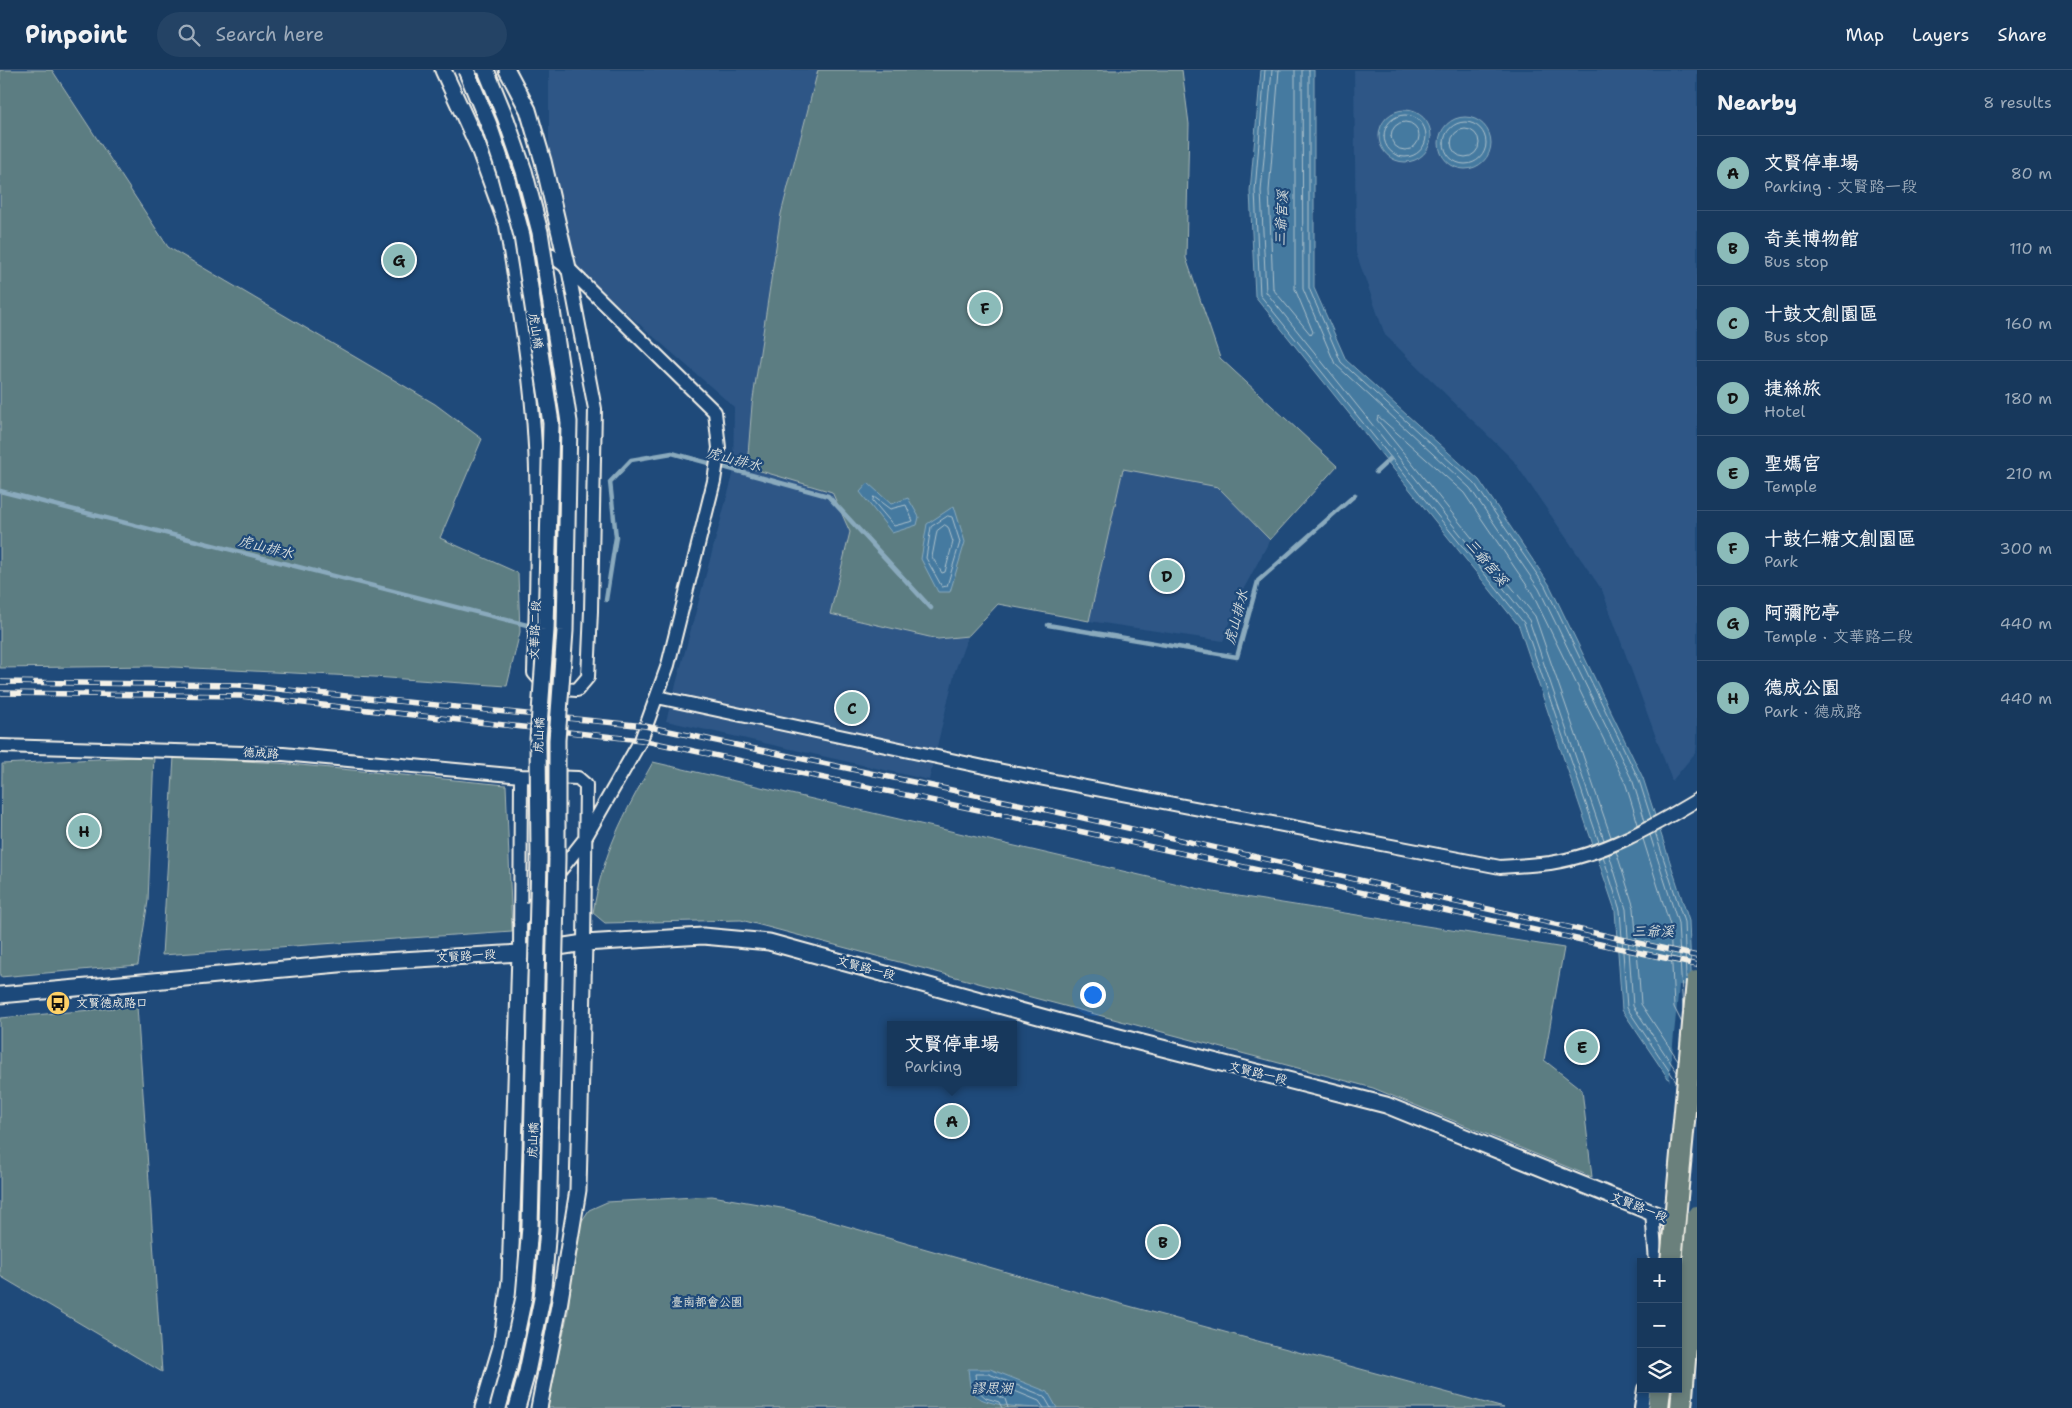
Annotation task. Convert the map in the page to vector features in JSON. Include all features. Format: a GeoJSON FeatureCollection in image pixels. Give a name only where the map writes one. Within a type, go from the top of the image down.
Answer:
{"type":"FeatureCollection","features":[{"type":"Feature","properties":{"kind":"highway"},"geometry":{"type":"LineString","coordinates":[[1671,1258],[1697,981]]}},
{"type":"Feature","properties":{"kind":"highway"},"geometry":{"type":"LineString","coordinates":[[1681,1408],[1697,1216]]}},
{"type":"Feature","properties":{"kind":"highway"},"geometry":{"type":"LineString","coordinates":[[1658,1408],[1660,1393]]}},
{"type":"Feature","properties":{"kind":"street"},"geometry":{"type":"LineString","coordinates":[[443,70],[478,146],[505,220],[568,268],[715,412],[719,448],[714,481],[668,665],[641,740],[584,840],[520,922]]}},
{"type":"Feature","properties":{"kind":"street","name":"虎山橋"},"geometry":{"type":"LineString","coordinates":[[466,70],[504,168],[522,236],[551,424],[546,630],[538,739],[539,859],[530,1227],[524,1297],[509,1368],[498,1408]]}},
{"type":"Feature","properties":{"kind":"street","name":"虎山橋"},"geometry":{"type":"LineString","coordinates":[[486,70],[524,171],[540,232],[569,422],[565,631],[557,740],[557,860],[548,1228],[542,1299],[517,1408]]}},
{"type":"Feature","properties":{"kind":"street"},"geometry":{"type":"LineString","coordinates":[[507,70],[530,119],[543,161],[568,268]]}},
{"type":"Feature","properties":{"kind":"street","name":"文華路二段"},"geometry":{"type":"LineString","coordinates":[[505,220],[527,354],[535,445],[538,538],[534,673],[547,688],[577,690],[588,677],[595,409],[568,268]]}},
{"type":"Feature","properties":{"kind":"street"},"geometry":{"type":"LineString","coordinates":[[657,698],[988,768],[1500,867],[1551,863],[1591,852],[1624,840],[1697,800]]}},
{"type":"Feature","properties":{"kind":"street","name":"德成路"},"geometry":{"type":"LineString","coordinates":[[0,746],[283,754],[521,776]]}},
{"type":"Feature","properties":{"kind":"street"},"geometry":{"type":"LineString","coordinates":[[483,1408],[501,1347],[510,1280],[520,953],[521,776],[578,778],[586,785],[578,1190],[559,1306],[539,1408]]}},
{"type":"Feature","properties":{"kind":"street"},"geometry":{"type":"LineString","coordinates":[[1664,819],[1697,809]]}},
{"type":"Feature","properties":{"kind":"street","name":"文賢路一段"},"geometry":{"type":"LineString","coordinates":[[0,995],[350,963],[520,953],[584,943],[702,936],[769,942],[1064,1023],[1386,1105],[1697,1231]]}},
{"type":"Feature","properties":{"kind":"street"},"geometry":{"type":"LineString","coordinates":[[1652,1212],[1656,1258]]}},
{"type":"Feature","properties":{"kind":"street"},"geometry":{"type":"LineString","coordinates":[[1642,1408],[1644,1393]]}},
{"type":"Feature","properties":{"kind":"shaded area"},"geometry":{"type":"Polygon","coordinates":[[[549,70],[1182,70],[1189,124],[1186,258],[1220,358],[1337,466],[1270,540],[1243,590],[1223,641],[1089,621],[998,604],[968,636],[955,671],[929,780],[666,721],[733,475],[734,407],[567,261],[549,160],[549,70]]]}},
{"type":"Feature","properties":{"kind":"shaded area"},"geometry":{"type":"Polygon","coordinates":[[[1354,70],[1697,70],[1697,743],[1696,752],[1672,781],[1602,590],[1513,460],[1385,335],[1356,253],[1354,70]]]}},
{"type":"Feature","properties":{"kind":"green space"},"geometry":{"type":"Polygon","coordinates":[[[0,70],[52,70],[168,247],[435,404],[482,439],[440,538],[518,573],[520,632],[507,686],[374,677],[152,666],[0,668],[0,70]]]}},
{"type":"Feature","properties":{"kind":"green space"},"geometry":{"type":"Polygon","coordinates":[[[818,70],[1182,70],[1189,124],[1186,258],[1220,358],[1337,466],[1270,540],[1218,487],[1123,469],[1089,621],[998,604],[968,636],[938,639],[830,614],[850,532],[832,492],[747,467],[752,405],[781,214],[818,70]]]}},
{"type":"Feature","properties":{"kind":"green space"},"geometry":{"type":"Polygon","coordinates":[[[154,756],[148,901],[138,965],[0,977],[2,764],[154,756]]]}},
{"type":"Feature","properties":{"kind":"green space"},"geometry":{"type":"Polygon","coordinates":[[[174,757],[279,763],[506,785],[512,931],[162,955],[174,757]]]}},
{"type":"Feature","properties":{"kind":"green space"},"geometry":{"type":"Polygon","coordinates":[[[653,762],[1213,892],[1564,948],[1544,1060],[1582,1090],[1592,1177],[1373,1088],[741,920],[605,923],[593,913],[602,871],[623,817],[653,762]]]}},
{"type":"Feature","properties":{"kind":"green space"},"geometry":{"type":"Polygon","coordinates":[[[137,1006],[162,1372],[0,1276],[0,1018],[137,1006]]]}},
{"type":"Feature","properties":{"kind":"green space","name":"臺南都會公園"},"geometry":{"type":"Polygon","coordinates":[[[712,1196],[787,1209],[1048,1284],[1504,1408],[547,1408],[568,1312],[576,1230],[589,1210],[607,1202],[712,1196]]]}},
{"type":"Feature","properties":{"kind":"water","name":"三爺溪"},"geometry":{"type":"Polygon","coordinates":[[[1261,70],[1314,70],[1314,288],[1346,360],[1479,480],[1549,584],[1643,778],[1689,921],[1697,1121],[1622,1010],[1615,910],[1519,626],[1255,296],[1250,191],[1261,70]]]}},
{"type":"Feature","properties":{"kind":"water"},"geometry":{"type":"Polygon","coordinates":[[[1405,110],[1415,112],[1423,118],[1429,126],[1431,136],[1429,146],[1423,154],[1415,160],[1405,162],[1395,160],[1387,154],[1381,146],[1379,136],[1381,126],[1387,118],[1395,112],[1405,110]]]}},
{"type":"Feature","properties":{"kind":"water"},"geometry":{"type":"Polygon","coordinates":[[[1465,117],[1475,119],[1483,125],[1489,133],[1491,143],[1489,153],[1483,161],[1475,167],[1465,169],[1455,167],[1447,161],[1441,153],[1439,143],[1441,133],[1447,125],[1455,119],[1465,117]]]}},
{"type":"Feature","properties":{"kind":"water"},"geometry":{"type":"Polygon","coordinates":[[[868,483],[891,504],[908,498],[919,517],[917,525],[892,533],[860,492],[868,483]]]}},
{"type":"Feature","properties":{"kind":"water"},"geometry":{"type":"Polygon","coordinates":[[[954,506],[965,542],[950,592],[938,592],[921,559],[927,524],[954,506]]]}},
{"type":"Feature","properties":{"kind":"water","name":"謬思湖"},"geometry":{"type":"Polygon","coordinates":[[[968,1369],[990,1369],[1048,1392],[1057,1408],[1011,1406],[987,1401],[972,1392],[968,1369]]]}},
{"type":"Feature","properties":{"kind":"pier"},"geometry":{"type":"Polygon","coordinates":[[[1679,985],[1694,986],[1697,1008],[1697,1123],[1669,1083],[1679,985]]]}},
{"type":"Feature","properties":{"kind":"waterway","name":"虎山排水"},"geometry":{"type":"LineString","coordinates":[[606,600],[616,537],[610,482],[631,460],[672,453],[828,496],[931,608]]}},
{"type":"Feature","properties":{"kind":"waterway","name":"虎山排水"},"geometry":{"type":"LineString","coordinates":[[1376,472],[1390,459]]}},
{"type":"Feature","properties":{"kind":"waterway","name":"虎山排水"},"geometry":{"type":"LineString","coordinates":[[0,491],[527,625]]}},
{"type":"Feature","properties":{"kind":"waterway","name":"虎山排水"},"geometry":{"type":"LineString","coordinates":[[1048,625],[1237,657],[1258,581],[1355,495]]}},
{"type":"Feature","properties":{"kind":"railway"},"geometry":{"type":"LineString","coordinates":[[0,682],[238,685],[645,726],[1052,811],[1697,956]]}},
{"type":"Feature","properties":{"kind":"railway"},"geometry":{"type":"LineString","coordinates":[[0,693],[240,696],[641,740],[1046,824],[1697,965]]}},
{"type":"Feature","properties":{"kind":"place","name":"阿彌陀亭"},"geometry":{"type":"Point","coordinates":[399,260]}},
{"type":"Feature","properties":{"kind":"place","name":"十鼓仁糖文創園區"},"geometry":{"type":"Point","coordinates":[985,308]}},
{"type":"Feature","properties":{"kind":"place","name":"捷絲旅"},"geometry":{"type":"Point","coordinates":[1167,576]}},
{"type":"Feature","properties":{"kind":"place","name":"十鼓文創園區"},"geometry":{"type":"Point","coordinates":[852,708]}},
{"type":"Feature","properties":{"kind":"place","name":"德成公園"},"geometry":{"type":"Point","coordinates":[84,831]}},
{"type":"Feature","properties":{"kind":"place","name":"文賢德成路口"},"geometry":{"type":"Point","coordinates":[58,1003]}},
{"type":"Feature","properties":{"kind":"place","name":"聖媽宮"},"geometry":{"type":"Point","coordinates":[1582,1047]}},
{"type":"Feature","properties":{"kind":"place","name":"文賢停車場"},"geometry":{"type":"Point","coordinates":[952,1121]}},
{"type":"Feature","properties":{"kind":"place","name":"奇美博物館"},"geometry":{"type":"Point","coordinates":[1163,1242]}},
{"type":"Feature","properties":{"kind":"water label","name":"三爺宮溪"},"geometry":{"type":"Point","coordinates":[1281,218]}},
{"type":"Feature","properties":{"kind":"water label","name":"三爺宮溪"},"geometry":{"type":"Point","coordinates":[1487,562]}}]}
